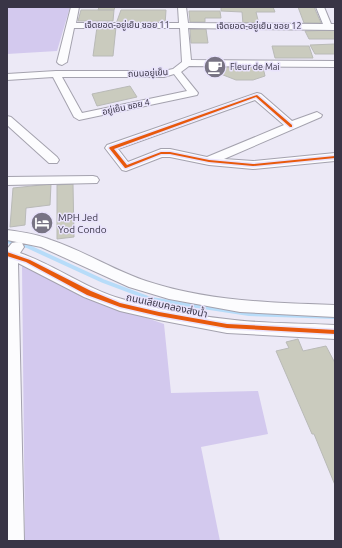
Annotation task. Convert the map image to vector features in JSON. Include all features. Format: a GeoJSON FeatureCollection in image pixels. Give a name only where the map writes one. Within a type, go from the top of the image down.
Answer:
{"type":"FeatureCollection","features":[{"type":"Feature","properties":{"kind":"street"},"geometry":{"type":"LineString","coordinates":[[62,62],[75,7]]}},
{"type":"Feature","properties":{"kind":"street"},"geometry":{"type":"LineString","coordinates":[[182,7],[187,63],[335,64]]}},
{"type":"Feature","properties":{"kind":"street"},"geometry":{"type":"LineString","coordinates":[[320,7],[331,27]]}},
{"type":"Feature","properties":{"kind":"street","name":"เจ็ดยอด-อยู่เย็น ซอย 11"},"geometry":{"type":"LineString","coordinates":[[70,25],[184,26]]}},
{"type":"Feature","properties":{"kind":"street","name":"เจ็ดยอด-อยู่เย็น ซอย 12"},"geometry":{"type":"LineString","coordinates":[[184,26],[331,27]]}},
{"type":"Feature","properties":{"kind":"street","name":"ถนนอยู่เย็น"},"geometry":{"type":"LineString","coordinates":[[7,77],[56,74],[164,74],[176,71],[187,63]]}},
{"type":"Feature","properties":{"kind":"street","name":"อยู่เย็น ซอย 4"},"geometry":{"type":"LineString","coordinates":[[56,74],[79,117],[193,93],[176,71]]}},
{"type":"Feature","properties":{"kind":"street"},"geometry":{"type":"LineString","coordinates":[[291,126],[257,96],[111,148],[126,167],[161,153],[170,153],[209,161],[253,165],[335,156]]}},
{"type":"Feature","properties":{"kind":"street"},"geometry":{"type":"LineString","coordinates":[[209,161],[317,115]]}},
{"type":"Feature","properties":{"kind":"street"},"geometry":{"type":"LineString","coordinates":[[10,124],[53,160]]}},
{"type":"Feature","properties":{"kind":"street"},"geometry":{"type":"LineString","coordinates":[[7,181],[93,180]]}},
{"type":"Feature","properties":{"kind":"street","name":"ถนนเลียบคลองส่งน้ำ"},"geometry":{"type":"LineString","coordinates":[[7,235],[25,237],[51,244],[145,287],[200,300],[266,308],[335,311]]}},
{"type":"Feature","properties":{"kind":"street"},"geometry":{"type":"LineString","coordinates":[[14,541],[9,254],[25,237]]}},
{"type":"Feature","properties":{"kind":"street","name":"ถนนเลียบคลองส่งน้ำ"},"geometry":{"type":"LineString","coordinates":[[9,254],[89,293],[120,305],[159,314],[227,326],[333,336]]}},
{"type":"Feature","properties":{"kind":"shaded area"},"geometry":{"type":"Polygon","coordinates":[[[7,7],[70,7],[57,51],[7,54],[7,7]]]}},
{"type":"Feature","properties":{"kind":"shaded area"},"geometry":{"type":"Polygon","coordinates":[[[22,266],[90,298],[164,324],[171,393],[258,391],[268,434],[201,447],[220,541],[25,541],[22,266]]]}},
{"type":"Feature","properties":{"kind":"building"},"geometry":{"type":"Polygon","coordinates":[[[99,7],[115,7],[114,10],[98,10],[99,7]]]}},
{"type":"Feature","properties":{"kind":"building"},"geometry":{"type":"Polygon","coordinates":[[[221,7],[273,7],[275,12],[256,12],[259,24],[243,24],[242,12],[221,11],[221,7]]]}},
{"type":"Feature","properties":{"kind":"building"},"geometry":{"type":"Polygon","coordinates":[[[298,7],[314,7],[321,23],[304,23],[298,7]]]}},
{"type":"Feature","properties":{"kind":"building"},"geometry":{"type":"Polygon","coordinates":[[[81,10],[114,10],[113,21],[78,21],[81,10]]]}},
{"type":"Feature","properties":{"kind":"building"},"geometry":{"type":"Polygon","coordinates":[[[121,10],[166,10],[165,25],[116,24],[121,10]]]}},
{"type":"Feature","properties":{"kind":"building"},"geometry":{"type":"Polygon","coordinates":[[[189,11],[220,11],[221,18],[205,18],[205,22],[190,22],[189,11]]]}},
{"type":"Feature","properties":{"kind":"building"},"geometry":{"type":"Polygon","coordinates":[[[97,27],[116,27],[113,56],[93,56],[97,27]]]}},
{"type":"Feature","properties":{"kind":"building"},"geometry":{"type":"Polygon","coordinates":[[[190,29],[206,29],[208,43],[191,43],[190,29]]]}},
{"type":"Feature","properties":{"kind":"building"},"geometry":{"type":"Polygon","coordinates":[[[335,30],[335,39],[309,39],[305,31],[335,30]]]}},
{"type":"Feature","properties":{"kind":"building"},"geometry":{"type":"Polygon","coordinates":[[[335,44],[335,54],[315,54],[310,45],[335,44]]]}},
{"type":"Feature","properties":{"kind":"building"},"geometry":{"type":"Polygon","coordinates":[[[272,46],[309,46],[313,58],[275,58],[272,46]]]}},
{"type":"Feature","properties":{"kind":"building"},"geometry":{"type":"Polygon","coordinates":[[[215,67],[263,67],[265,76],[253,80],[236,80],[218,73],[215,67]]]}},
{"type":"Feature","properties":{"kind":"building"},"geometry":{"type":"Polygon","coordinates":[[[130,86],[137,97],[97,106],[92,94],[130,86]]]}},
{"type":"Feature","properties":{"kind":"building"},"geometry":{"type":"Polygon","coordinates":[[[51,184],[50,205],[26,208],[25,225],[10,227],[13,188],[51,184]]]}},
{"type":"Feature","properties":{"kind":"building"},"geometry":{"type":"Polygon","coordinates":[[[73,184],[74,237],[57,239],[57,185],[73,184]]]}},
{"type":"Feature","properties":{"kind":"building"},"geometry":{"type":"Polygon","coordinates":[[[298,339],[303,351],[326,346],[335,363],[335,485],[314,434],[312,434],[276,351],[289,348],[286,342],[298,339]]]}},
{"type":"Feature","properties":{"kind":"waterway"},"geometry":{"type":"LineString","coordinates":[[7,241],[27,246],[103,281],[151,299],[249,314],[335,317]]}},
{"type":"Feature","properties":{"kind":"cycle path"},"geometry":{"type":"LineString","coordinates":[[291,126],[257,96],[111,148],[126,167],[161,153],[170,153],[209,161],[253,165],[335,157]]}},
{"type":"Feature","properties":{"kind":"cycle path"},"geometry":{"type":"LineString","coordinates":[[7,254],[28,261],[89,293],[120,305],[159,314],[227,326],[335,332]]}},
{"type":"Feature","properties":{"kind":"place","name":"Fleur de Mai"},"geometry":{"type":"Point","coordinates":[215,67]}},
{"type":"Feature","properties":{"kind":"place","name":"MPH Jed Yod Condo"},"geometry":{"type":"Point","coordinates":[42,223]}}]}
